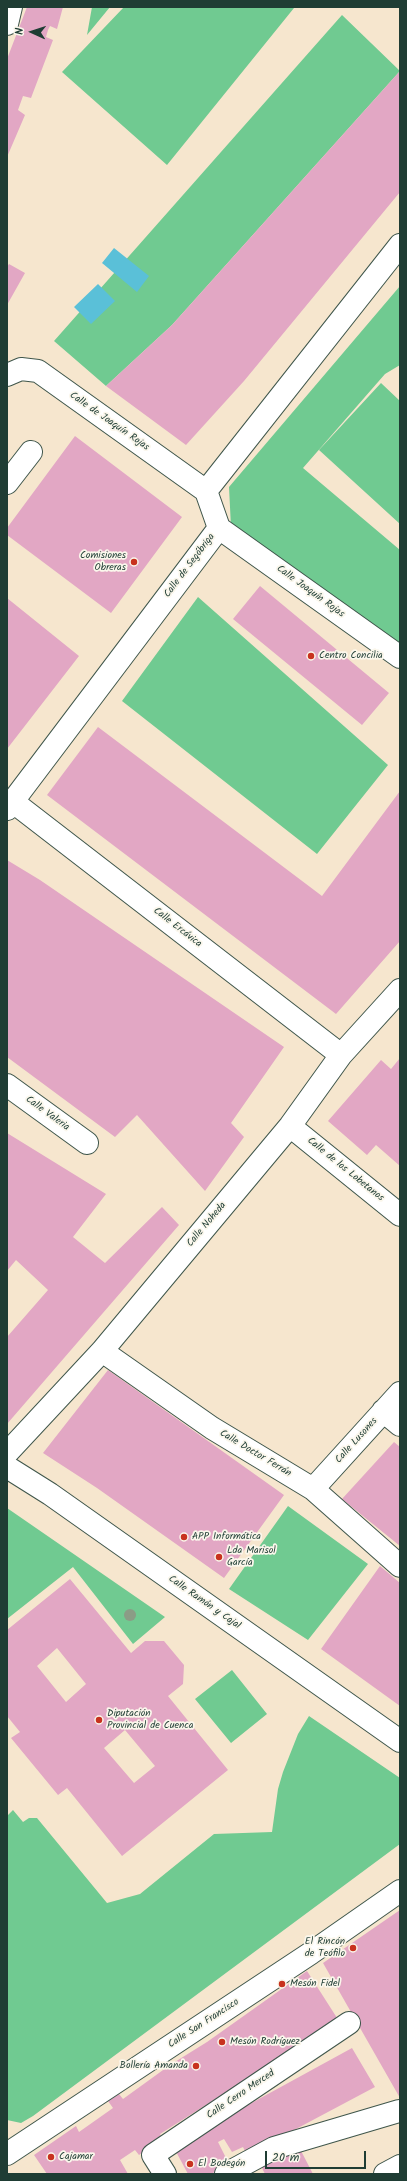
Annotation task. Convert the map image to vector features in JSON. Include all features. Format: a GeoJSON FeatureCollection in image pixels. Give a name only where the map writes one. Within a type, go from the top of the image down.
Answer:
{"type":"FeatureCollection","features":[{"type":"Feature","properties":{"kind":"street"},"geometry":{"type":"LineString","coordinates":[[7,24],[11,7]]}},
{"type":"Feature","properties":{"kind":"street"},"geometry":{"type":"LineString","coordinates":[[206,491],[400,245]]}},
{"type":"Feature","properties":{"kind":"street","name":"Calle de Joaquín Rojas"},"geometry":{"type":"LineString","coordinates":[[7,375],[21,369],[38,372],[206,491]]}},
{"type":"Feature","properties":{"kind":"street"},"geometry":{"type":"LineString","coordinates":[[7,483],[31,452]]}},
{"type":"Feature","properties":{"kind":"street","name":"Calle de Segóbriga"},"geometry":{"type":"LineString","coordinates":[[10,805],[219,528],[206,491]]}},
{"type":"Feature","properties":{"kind":"street","name":"Calle Joaquín Rojas"},"geometry":{"type":"LineString","coordinates":[[219,528],[400,657]]}},
{"type":"Feature","properties":{"kind":"street","name":"Calle Ercávica"},"geometry":{"type":"LineString","coordinates":[[10,805],[341,1055]]}},
{"type":"Feature","properties":{"kind":"street","name":"Calle Noheda"},"geometry":{"type":"LineString","coordinates":[[7,1453],[102,1351],[290,1126],[341,1055],[400,990]]}},
{"type":"Feature","properties":{"kind":"street","name":"Calle Valeria"},"geometry":{"type":"LineString","coordinates":[[7,1085],[87,1143]]}},
{"type":"Feature","properties":{"kind":"street","name":"Calle de los Lobetanos"},"geometry":{"type":"LineString","coordinates":[[290,1126],[400,1215]]}},
{"type":"Feature","properties":{"kind":"street","name":"Calle Doctor Ferrán"},"geometry":{"type":"LineString","coordinates":[[102,1351],[212,1428],[313,1489],[400,1566]]}},
{"type":"Feature","properties":{"kind":"street","name":"Calle Lusones"},"geometry":{"type":"LineString","coordinates":[[313,1489],[400,1393]]}},
{"type":"Feature","properties":{"kind":"street"},"geometry":{"type":"LineString","coordinates":[[384,1411],[400,1425]]}},
{"type":"Feature","properties":{"kind":"street","name":"Calle Ramón y Cajal"},"geometry":{"type":"LineString","coordinates":[[7,1466],[50,1494],[400,1741]]}},
{"type":"Feature","properties":{"kind":"street","name":"Calle San Francisco"},"geometry":{"type":"LineString","coordinates":[[7,2154],[311,1953],[400,1891]]}},
{"type":"Feature","properties":{"kind":"street","name":"Calle Cerro Merced"},"geometry":{"type":"LineString","coordinates":[[165,2174],[152,2155],[349,2023]]}},
{"type":"Feature","properties":{"kind":"street"},"geometry":{"type":"LineString","coordinates":[[226,2174],[274,2148],[399,2111]]}},
{"type":"Feature","properties":{"kind":"street"},"geometry":{"type":"LineString","coordinates":[[385,2174],[400,2166]]}},
{"type":"Feature","properties":{"kind":"green space"},"geometry":{"type":"Polygon","coordinates":[[[92,7],[110,7],[87,35],[92,7]]]}},
{"type":"Feature","properties":{"kind":"green space"},"geometry":{"type":"Polygon","coordinates":[[[124,7],[294,8],[167,165],[62,72],[124,7]]]}},
{"type":"Feature","properties":{"kind":"green space"},"geometry":{"type":"Polygon","coordinates":[[[342,15],[400,71],[172,325],[106,386],[54,341],[342,15]]]}},
{"type":"Feature","properties":{"kind":"green space"},"geometry":{"type":"Polygon","coordinates":[[[400,286],[400,365],[385,374],[303,468],[400,550],[400,647],[231,527],[229,487],[400,286]]]}},
{"type":"Feature","properties":{"kind":"green space"},"geometry":{"type":"Polygon","coordinates":[[[381,383],[400,401],[400,524],[319,450],[381,383]]]}},
{"type":"Feature","properties":{"kind":"green space"},"geometry":{"type":"Polygon","coordinates":[[[198,597],[388,765],[317,854],[122,701],[198,597]]]}},
{"type":"Feature","properties":{"kind":"green space"},"geometry":{"type":"Polygon","coordinates":[[[288,1506],[368,1564],[308,1640],[229,1589],[288,1506]]]}},
{"type":"Feature","properties":{"kind":"green space"},"geometry":{"type":"Polygon","coordinates":[[[7,1508],[165,1617],[133,1644],[73,1567],[7,1619],[7,1508]]]}},
{"type":"Feature","properties":{"kind":"green space"},"geometry":{"type":"Polygon","coordinates":[[[232,1670],[267,1714],[231,1743],[195,1699],[232,1670]]]}},
{"type":"Feature","properties":{"kind":"green space"},"geometry":{"type":"Polygon","coordinates":[[[309,1716],[400,1778],[400,1844],[33,2116],[21,2123],[7,2120],[7,1816],[13,1810],[23,1822],[29,1818],[37,1818],[107,1903],[140,1894],[214,1834],[272,1832],[278,1789],[283,1772],[298,1734],[309,1716]]]}},
{"type":"Feature","properties":{"kind":"water"},"geometry":{"type":"Polygon","coordinates":[[[114,248],[149,276],[137,292],[102,263],[114,248]]]}},
{"type":"Feature","properties":{"kind":"water"},"geometry":{"type":"Polygon","coordinates":[[[98,284],[115,301],[91,324],[74,307],[98,284]]]}},
{"type":"Feature","properties":{"kind":"building"},"geometry":{"type":"Polygon","coordinates":[[[27,7],[63,7],[57,29],[50,26],[48,30],[46,37],[53,40],[31,98],[23,96],[18,110],[25,115],[7,157],[7,59],[27,7]]]}},
{"type":"Feature","properties":{"kind":"building"},"geometry":{"type":"Polygon","coordinates":[[[400,71],[400,192],[244,381],[186,445],[106,386],[172,325],[400,71]]]}},
{"type":"Feature","properties":{"kind":"building"},"geometry":{"type":"Polygon","coordinates":[[[9,264],[25,273],[7,305],[7,267],[9,264]]]}},
{"type":"Feature","properties":{"kind":"building"},"geometry":{"type":"Polygon","coordinates":[[[75,436],[182,517],[111,613],[7,535],[7,528],[75,436]]]}},
{"type":"Feature","properties":{"kind":"building","name":"Centro Concilia"},"geometry":{"type":"Polygon","coordinates":[[[260,586],[389,693],[362,725],[233,619],[260,586]]]}},
{"type":"Feature","properties":{"kind":"building"},"geometry":{"type":"Polygon","coordinates":[[[7,598],[79,656],[7,749],[7,598]]]}},
{"type":"Feature","properties":{"kind":"building"},"geometry":{"type":"Polygon","coordinates":[[[98,727],[322,896],[400,791],[400,941],[336,1014],[47,795],[98,727]]]}},
{"type":"Feature","properties":{"kind":"building"},"geometry":{"type":"Polygon","coordinates":[[[7,860],[40,880],[284,1047],[231,1123],[244,1137],[205,1191],[137,1115],[115,1137],[7,1057],[7,860]]]}},
{"type":"Feature","properties":{"kind":"building"},"geometry":{"type":"Polygon","coordinates":[[[400,1058],[400,1166],[376,1145],[367,1155],[328,1121],[381,1060],[391,1069],[400,1058]]]}},
{"type":"Feature","properties":{"kind":"building"},"geometry":{"type":"Polygon","coordinates":[[[7,1133],[106,1194],[73,1237],[105,1263],[162,1207],[179,1225],[7,1424],[7,1337],[48,1290],[16,1260],[7,1271],[7,1133]]]}},
{"type":"Feature","properties":{"kind":"building"},"geometry":{"type":"Polygon","coordinates":[[[108,1370],[284,1495],[224,1578],[97,1488],[43,1453],[108,1370]]]}},
{"type":"Feature","properties":{"kind":"building"},"geometry":{"type":"Polygon","coordinates":[[[394,1442],[400,1447],[400,1546],[342,1499],[394,1442]]]}},
{"type":"Feature","properties":{"kind":"building"},"geometry":{"type":"Polygon","coordinates":[[[380,1566],[400,1583],[400,1706],[321,1649],[380,1566]]]}},
{"type":"Feature","properties":{"kind":"building"},"geometry":{"type":"Polygon","coordinates":[[[70,1579],[131,1653],[145,1641],[164,1641],[184,1665],[183,1684],[168,1696],[228,1770],[122,1856],[67,1788],[58,1795],[11,1738],[20,1732],[7,1716],[7,1630],[70,1579]],[[57,1648],[37,1666],[66,1702],[86,1684],[57,1648]],[[125,1730],[104,1748],[134,1783],[155,1766],[125,1730]]]}},
{"type":"Feature","properties":{"kind":"building"},"geometry":{"type":"Polygon","coordinates":[[[400,1910],[400,2098],[323,1963],[400,1910]]]}},
{"type":"Feature","properties":{"kind":"building"},"geometry":{"type":"Polygon","coordinates":[[[307,1971],[339,2021],[160,2134],[162,2138],[139,2155],[135,2150],[120,2160],[128,2174],[47,2174],[34,2155],[76,2126],[79,2132],[113,2108],[108,2101],[119,2094],[123,2099],[307,1971]]]}},
{"type":"Feature","properties":{"kind":"building"},"geometry":{"type":"Polygon","coordinates":[[[352,2048],[375,2087],[247,2155],[243,2147],[232,2152],[224,2139],[218,2142],[229,2164],[211,2174],[188,2174],[173,2146],[352,2048]]]}},
{"type":"Feature","properties":{"kind":"building"},"geometry":{"type":"Polygon","coordinates":[[[299,2147],[313,2174],[265,2174],[261,2166],[299,2147]]]}},
{"type":"Feature","properties":{"kind":"place","name":"Comisiones Obreras"},"geometry":{"type":"Point","coordinates":[134,562]}},
{"type":"Feature","properties":{"kind":"place","name":"Centro Concilia"},"geometry":{"type":"Point","coordinates":[311,656]}},
{"type":"Feature","properties":{"kind":"place","name":"APP Informática"},"geometry":{"type":"Point","coordinates":[184,1537]}},
{"type":"Feature","properties":{"kind":"place","name":"Lda Marisol García"},"geometry":{"type":"Point","coordinates":[219,1557]}},
{"type":"Feature","properties":{"kind":"place","name":"Diputación Provincial de Cuenca"},"geometry":{"type":"Point","coordinates":[99,1720]}},
{"type":"Feature","properties":{"kind":"place","name":"El Rincón de Teófilo"},"geometry":{"type":"Point","coordinates":[353,1948]}},
{"type":"Feature","properties":{"kind":"place","name":"Mesón Fidel"},"geometry":{"type":"Point","coordinates":[282,1984]}},
{"type":"Feature","properties":{"kind":"place","name":"Mesón Rodríguez"},"geometry":{"type":"Point","coordinates":[222,2042]}},
{"type":"Feature","properties":{"kind":"place","name":"Bollería Amanda"},"geometry":{"type":"Point","coordinates":[196,2066]}},
{"type":"Feature","properties":{"kind":"place","name":"Cajamar"},"geometry":{"type":"Point","coordinates":[51,2157]}},
{"type":"Feature","properties":{"kind":"place","name":"El Bodegón"},"geometry":{"type":"Point","coordinates":[190,2164]}}]}
